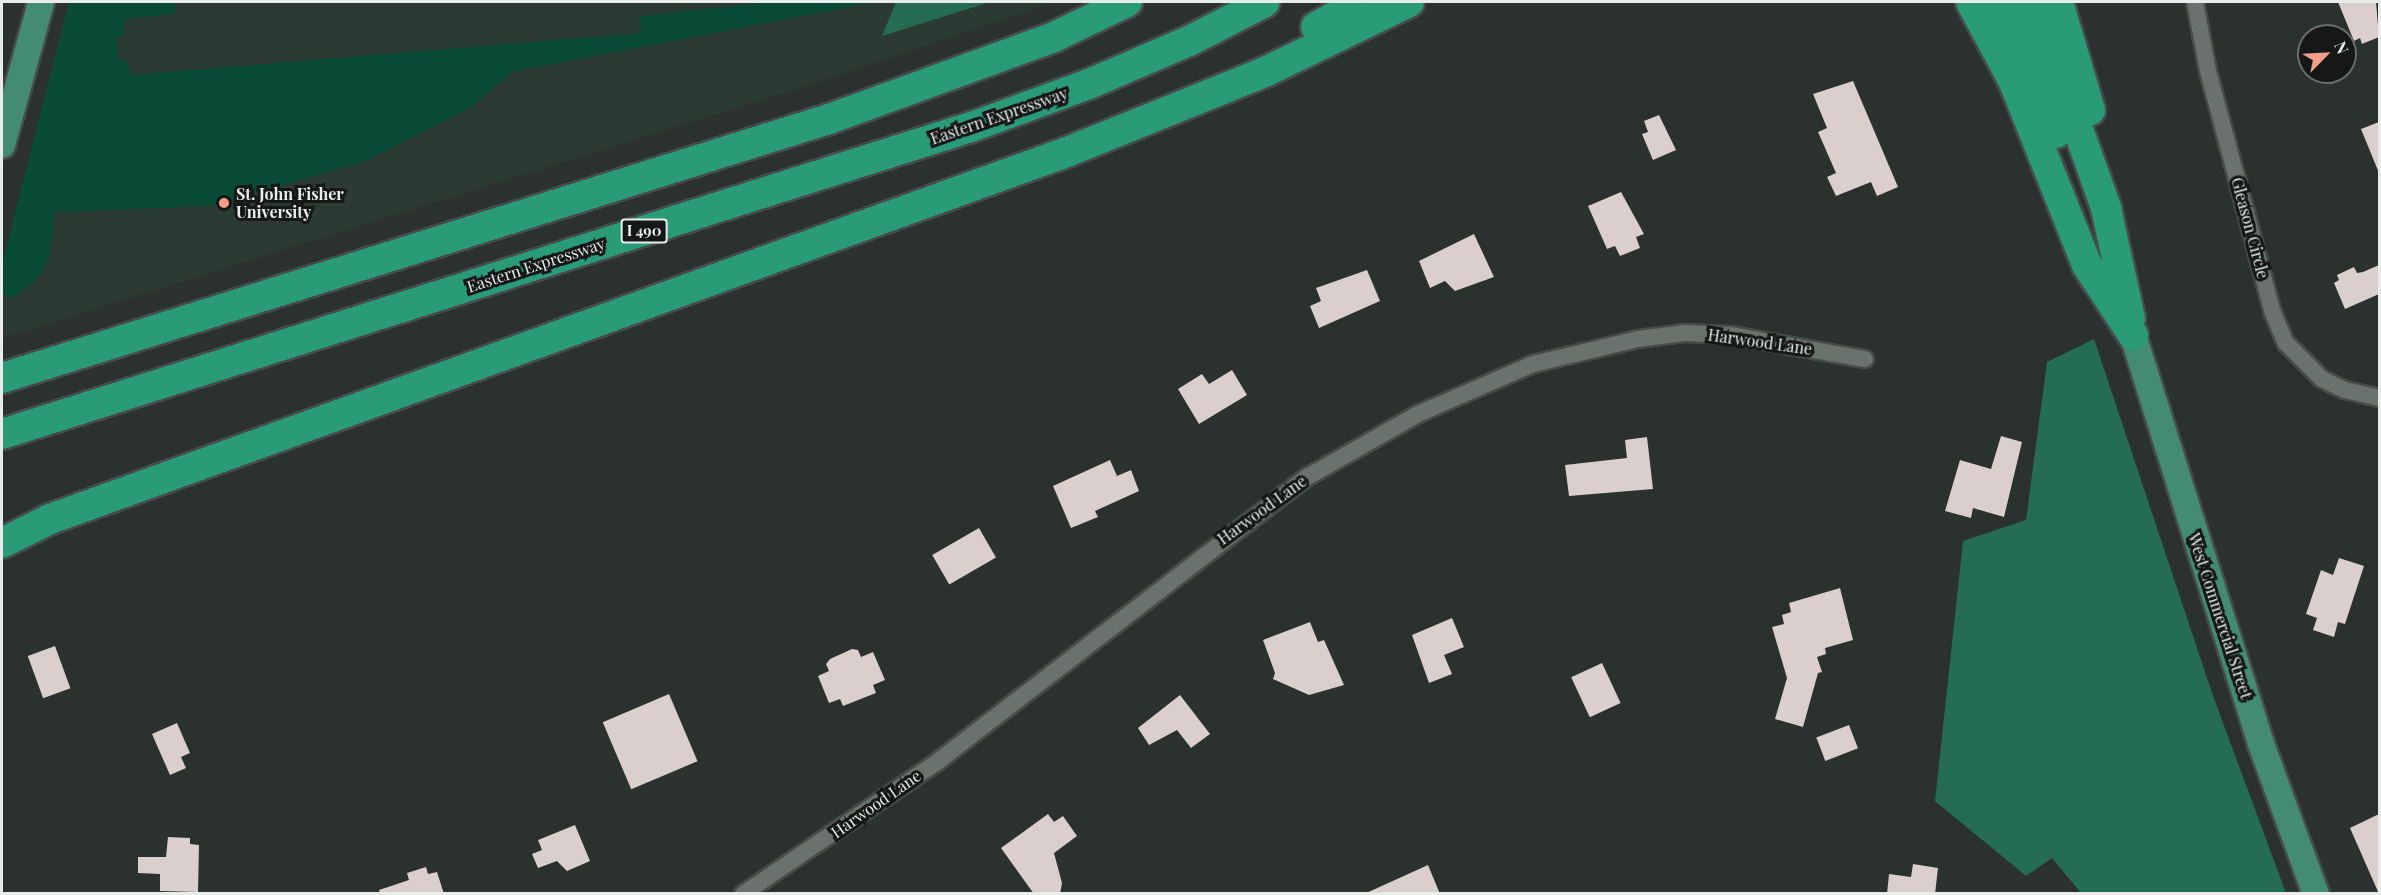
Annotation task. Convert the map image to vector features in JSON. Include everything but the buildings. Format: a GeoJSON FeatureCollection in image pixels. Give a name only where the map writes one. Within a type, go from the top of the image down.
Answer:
{"type":"FeatureCollection","features":[{"type":"Feature","properties":{"kind":"highway"},"geometry":{"type":"LineString","coordinates":[[2,378],[829,118],[1054,37],[1127,2]]}},
{"type":"Feature","properties":{"kind":"highway","name":"Eastern Expressway"},"geometry":{"type":"LineString","coordinates":[[7,432],[974,126],[1099,80],[1189,41],[1265,2]]}},
{"type":"Feature","properties":{"kind":"highway"},"geometry":{"type":"LineString","coordinates":[[1214,90],[1361,2]]}},
{"type":"Feature","properties":{"kind":"highway"},"geometry":{"type":"LineString","coordinates":[[2,543],[50,519],[1067,152],[1214,90],[1267,71],[1410,2]]}},
{"type":"Feature","properties":{"kind":"highway"},"geometry":{"type":"LineString","coordinates":[[1971,2],[2013,80],[2087,265],[2133,335]]}},
{"type":"Feature","properties":{"kind":"highway"},"geometry":{"type":"LineString","coordinates":[[2001,2],[2026,52],[2133,335]]}},
{"type":"Feature","properties":{"kind":"highway"},"geometry":{"type":"LineString","coordinates":[[2026,2],[2068,101],[2106,208],[2133,335]]}},
{"type":"Feature","properties":{"kind":"highway"},"geometry":{"type":"LineString","coordinates":[[2058,2],[2130,250],[2133,335]]}},
{"type":"Feature","properties":{"kind":"highway"},"geometry":{"type":"LineString","coordinates":[[2,530],[50,519]]}},
{"type":"Feature","properties":{"kind":"main road"},"geometry":{"type":"LineString","coordinates":[[2,145],[41,2]]}},
{"type":"Feature","properties":{"kind":"main road","name":"West Commercial Street"},"geometry":{"type":"LineString","coordinates":[[2133,335],[2261,744],[2316,894]]}},
{"type":"Feature","properties":{"kind":"street","name":"Gleason Circle"},"geometry":{"type":"LineString","coordinates":[[2195,2],[2202,49],[2220,117],[2273,313],[2286,343],[2322,379],[2345,390],[2379,398]]}},
{"type":"Feature","properties":{"kind":"street","name":"Harwood Lane"},"geometry":{"type":"LineString","coordinates":[[743,894],[937,762],[1309,476],[1418,414],[1533,364],[1638,339],[1684,333],[1730,335],[1865,359]]}},
{"type":"Feature","properties":{"kind":"shaded area","name":"St. John Fisher University"},"geometry":{"type":"Polygon","coordinates":[[[69,2],[1055,2],[822,81],[2,338],[2,264],[69,2]]]}},
{"type":"Feature","properties":{"kind":"green space"},"geometry":{"type":"Polygon","coordinates":[[[69,2],[175,2],[176,14],[124,19],[124,35],[117,36],[118,58],[128,61],[130,75],[641,33],[640,16],[770,2],[870,3],[512,72],[472,107],[366,161],[210,206],[55,212],[49,259],[35,281],[12,298],[2,294],[2,264],[69,2]]]}},
{"type":"Feature","properties":{"kind":"green space"},"geometry":{"type":"Polygon","coordinates":[[[896,2],[990,2],[882,36],[896,2]]]}},
{"type":"Feature","properties":{"kind":"green space"},"geometry":{"type":"Polygon","coordinates":[[[2094,339],[2212,693],[2286,893],[2081,893],[2052,858],[2026,876],[1935,801],[1963,541],[2026,520],[2047,362],[2094,339]]]}},
{"type":"Feature","properties":{"kind":"place","name":"St. John Fisher University"},"geometry":{"type":"Point","coordinates":[224,203]}}]}
